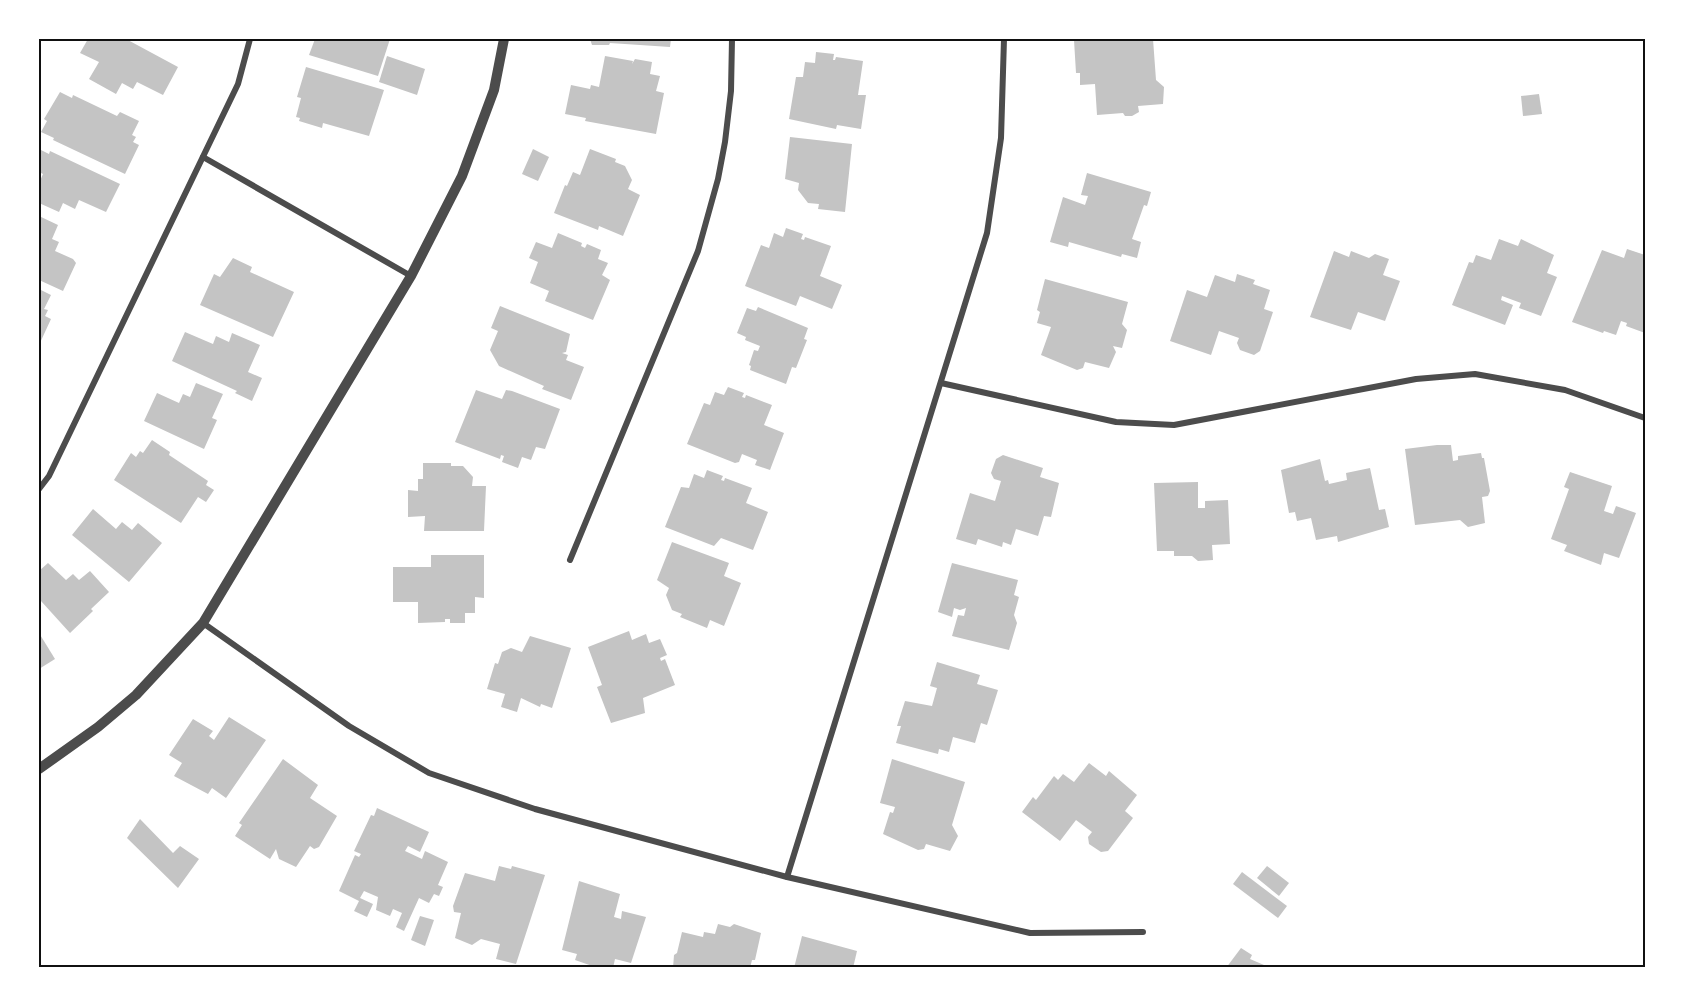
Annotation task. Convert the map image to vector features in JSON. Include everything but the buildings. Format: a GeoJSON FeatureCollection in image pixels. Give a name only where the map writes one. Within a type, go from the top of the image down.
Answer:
{"type":"FeatureCollection","features":[{"type":"Feature","properties":{"kind":"street"},"geometry":{"type":"LineString","coordinates":[[39,489],[49,476],[238,84],[250,39]]}},
{"type":"Feature","properties":{"kind":"street"},"geometry":{"type":"LineString","coordinates":[[39,769],[98,727],[136,695],[203,623],[411,276],[462,176],[494,90],[504,39]]}},
{"type":"Feature","properties":{"kind":"street"},"geometry":{"type":"LineString","coordinates":[[570,560],[701,241],[724,142],[730,91],[732,39]]}},
{"type":"Feature","properties":{"kind":"street"},"geometry":{"type":"LineString","coordinates":[[787,877],[987,233],[1001,138],[1004,39]]}},
{"type":"Feature","properties":{"kind":"street"},"geometry":{"type":"LineString","coordinates":[[203,157],[411,276]]}},
{"type":"Feature","properties":{"kind":"street"},"geometry":{"type":"LineString","coordinates":[[940,383],[1116,422],[1174,425],[1404,381],[1475,374],[1565,390],[1645,417]]}},
{"type":"Feature","properties":{"kind":"street"},"geometry":{"type":"LineString","coordinates":[[203,623],[349,726],[429,772],[546,813],[787,877],[1030,933],[1143,932]]}}]}
